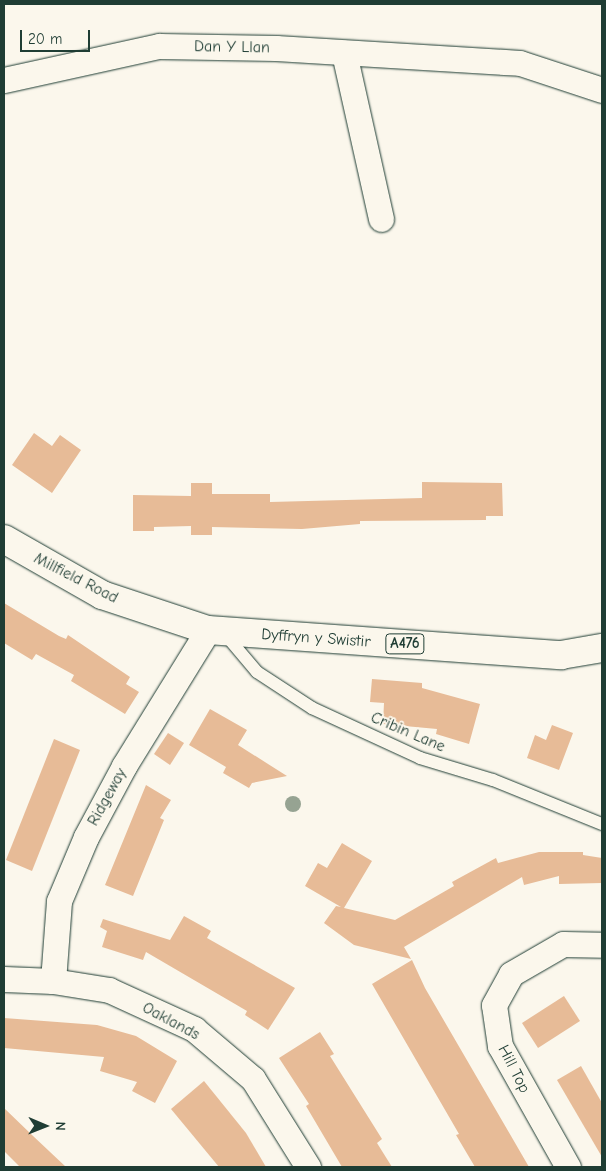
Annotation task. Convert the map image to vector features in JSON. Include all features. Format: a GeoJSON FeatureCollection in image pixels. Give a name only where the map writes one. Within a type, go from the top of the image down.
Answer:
{"type":"FeatureCollection","features":[{"type":"Feature","properties":{"kind":"main road","name":"Millfield Road"},"geometry":{"type":"LineString","coordinates":[[4,539],[102,595],[216,631]]}},
{"type":"Feature","properties":{"kind":"main road","name":"Dyffryn y Swistir"},"geometry":{"type":"LineString","coordinates":[[216,631],[561,655],[602,648]]}},
{"type":"Feature","properties":{"kind":"street","name":"Dan Y Llan"},"geometry":{"type":"LineString","coordinates":[[4,80],[159,46],[344,53],[520,63],[602,90]]}},
{"type":"Feature","properties":{"kind":"street"},"geometry":{"type":"LineString","coordinates":[[344,53],[381,219]]}},
{"type":"Feature","properties":{"kind":"street","name":"Ridgeway"},"geometry":{"type":"LineString","coordinates":[[53,981],[59,901],[86,837],[124,766],[216,631]]}},
{"type":"Feature","properties":{"kind":"street","name":"Hill Top"},"geometry":{"type":"LineString","coordinates":[[568,1167],[500,1046],[494,1005],[511,974],[562,944],[602,945]]}},
{"type":"Feature","properties":{"kind":"street","name":"Oaklands"},"geometry":{"type":"LineString","coordinates":[[4,979],[53,981],[109,990],[194,1029],[253,1079],[308,1167]]}},
{"type":"Feature","properties":{"kind":"lane","name":"Cribin Lane"},"geometry":{"type":"LineString","coordinates":[[216,631],[258,672],[312,708],[420,758],[493,780],[602,824]]}},
{"type":"Feature","properties":{"kind":"building"},"geometry":{"type":"Polygon","coordinates":[[[34,433],[52,446],[60,435],[81,450],[52,493],[12,465],[34,433]]]}},
{"type":"Feature","properties":{"kind":"building"},"geometry":{"type":"Polygon","coordinates":[[[422,482],[502,483],[503,516],[486,516],[486,520],[360,521],[360,524],[302,529],[212,527],[212,535],[191,535],[191,526],[154,527],[154,531],[133,531],[133,495],[191,496],[191,483],[212,483],[212,494],[270,494],[270,502],[422,498],[422,482]]]}},
{"type":"Feature","properties":{"kind":"building"},"geometry":{"type":"Polygon","coordinates":[[[4,603],[59,636],[66,639],[68,635],[130,677],[126,684],[139,692],[125,714],[71,681],[74,675],[36,654],[32,660],[4,643],[4,603]]]}},
{"type":"Feature","properties":{"kind":"building"},"geometry":{"type":"Polygon","coordinates":[[[372,679],[422,683],[422,688],[480,704],[469,744],[436,734],[437,729],[383,724],[384,703],[370,702],[372,679]]]}},
{"type":"Feature","properties":{"kind":"building"},"geometry":{"type":"Polygon","coordinates":[[[210,709],[247,730],[238,745],[287,776],[252,783],[249,788],[223,773],[226,767],[189,745],[210,709]]]}},
{"type":"Feature","properties":{"kind":"building"},"geometry":{"type":"Polygon","coordinates":[[[552,725],[573,733],[559,770],[527,758],[535,735],[546,740],[552,725]]]}},
{"type":"Feature","properties":{"kind":"building"},"geometry":{"type":"Polygon","coordinates":[[[168,733],[184,743],[170,765],[154,754],[168,733]]]}},
{"type":"Feature","properties":{"kind":"building"},"geometry":{"type":"Polygon","coordinates":[[[54,739],[80,750],[32,871],[6,860],[54,739]]]}},
{"type":"Feature","properties":{"kind":"building"},"geometry":{"type":"Polygon","coordinates":[[[146,785],[171,800],[160,818],[164,820],[133,896],[105,885],[146,785]]]}},
{"type":"Feature","properties":{"kind":"building"},"geometry":{"type":"Polygon","coordinates":[[[342,843],[372,861],[344,908],[395,920],[454,886],[452,882],[496,858],[498,863],[539,852],[583,852],[583,855],[602,858],[602,883],[559,884],[559,876],[524,885],[522,877],[404,947],[411,959],[354,945],[324,923],[336,906],[341,907],[305,886],[318,863],[327,868],[342,843]]]}},
{"type":"Feature","properties":{"kind":"building"},"geometry":{"type":"Polygon","coordinates":[[[184,916],[211,931],[207,938],[295,988],[268,1030],[245,1015],[247,1011],[146,952],[143,960],[102,947],[107,931],[100,927],[103,919],[170,940],[184,916]]]}},
{"type":"Feature","properties":{"kind":"building"},"geometry":{"type":"Polygon","coordinates":[[[412,960],[425,988],[529,1167],[475,1167],[456,1135],[459,1134],[372,984],[412,960]]]}},
{"type":"Feature","properties":{"kind":"building"},"geometry":{"type":"Polygon","coordinates":[[[564,996],[580,1021],[538,1048],[522,1023],[564,996]]]}},
{"type":"Feature","properties":{"kind":"building"},"geometry":{"type":"Polygon","coordinates":[[[4,1018],[97,1025],[136,1036],[177,1061],[155,1103],[132,1091],[137,1082],[100,1071],[104,1057],[4,1048],[4,1018]]]}},
{"type":"Feature","properties":{"kind":"building"},"geometry":{"type":"Polygon","coordinates":[[[320,1032],[334,1054],[330,1056],[382,1139],[377,1143],[392,1167],[342,1167],[306,1106],[309,1104],[279,1058],[320,1032]]]}},
{"type":"Feature","properties":{"kind":"building"},"geometry":{"type":"Polygon","coordinates":[[[581,1066],[602,1103],[602,1157],[557,1080],[581,1066]]]}},
{"type":"Feature","properties":{"kind":"building"},"geometry":{"type":"Polygon","coordinates":[[[204,1081],[246,1133],[266,1167],[219,1167],[171,1109],[204,1081]]]}},
{"type":"Feature","properties":{"kind":"building"},"geometry":{"type":"Polygon","coordinates":[[[4,1108],[66,1167],[20,1167],[4,1151],[4,1108]]]}}]}
